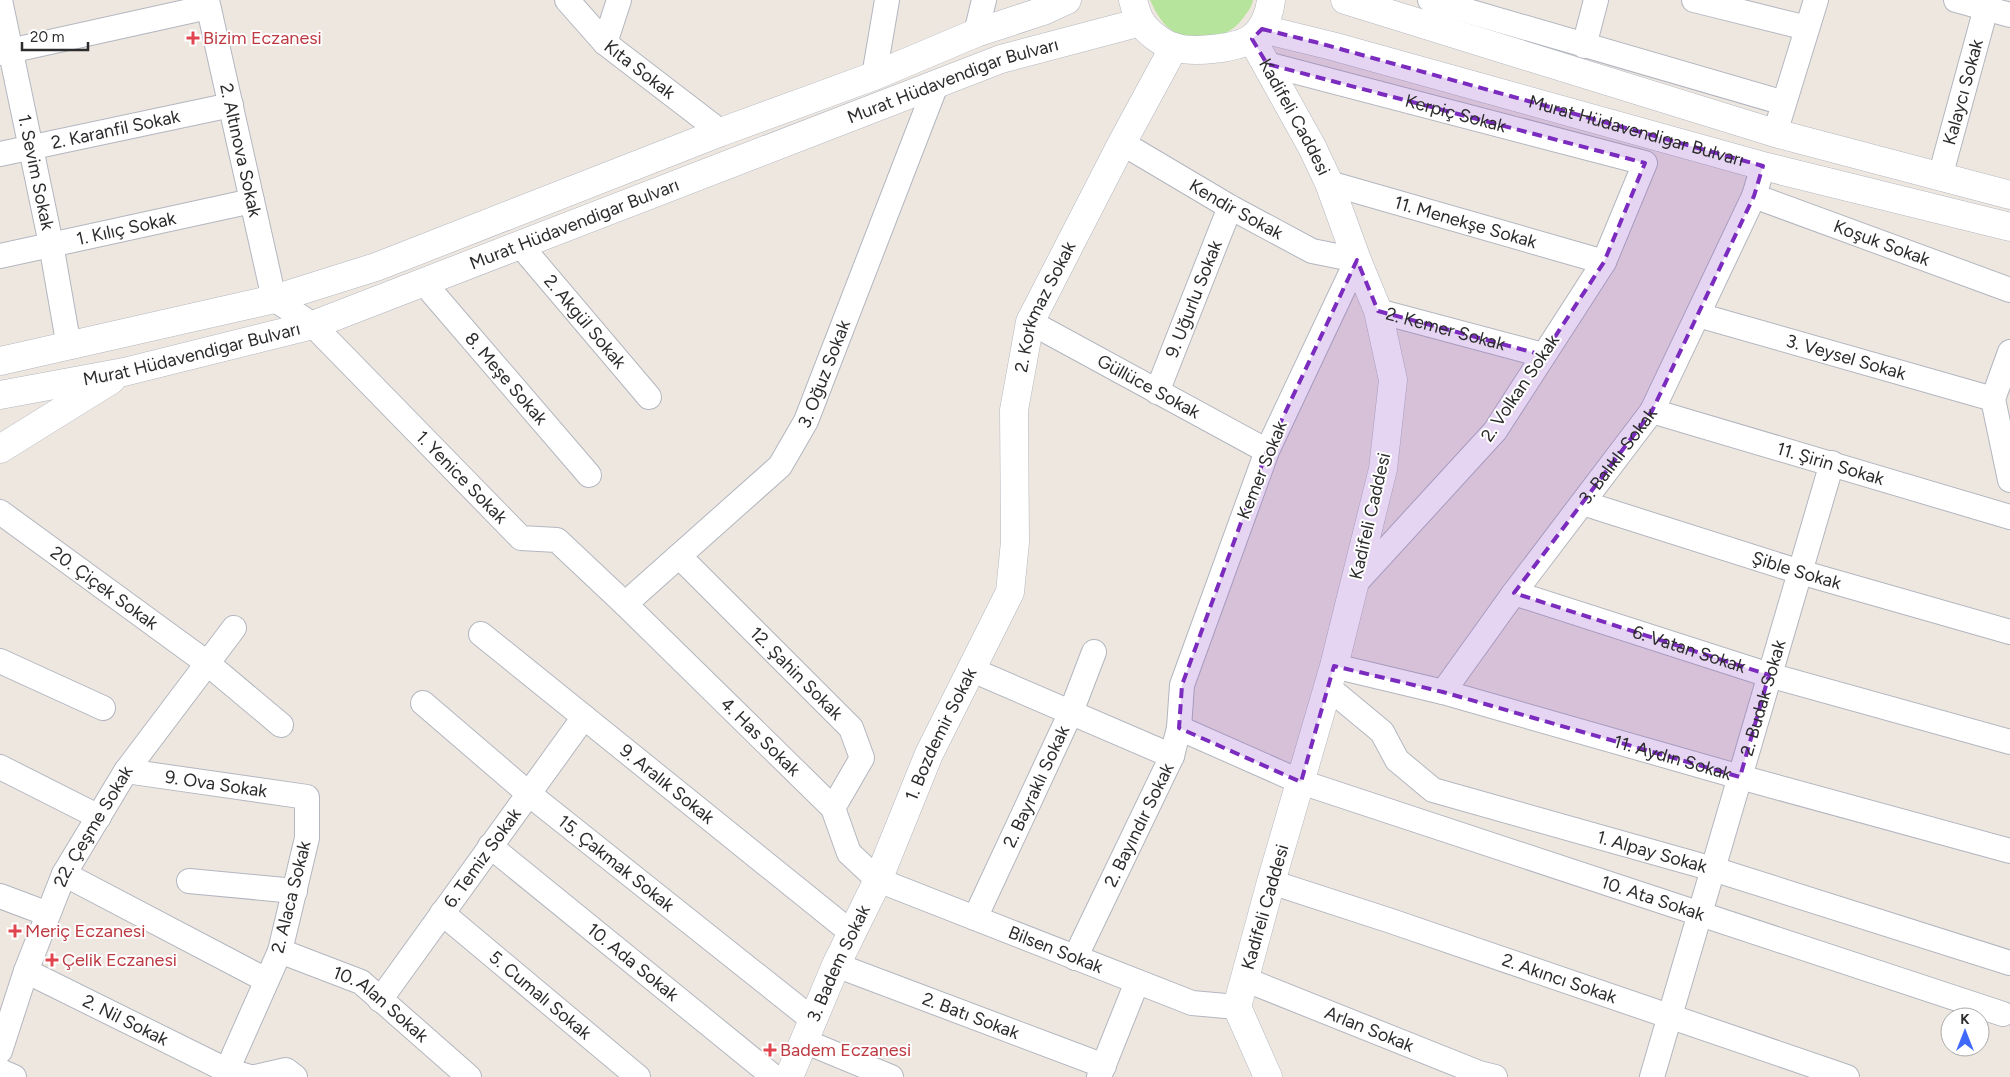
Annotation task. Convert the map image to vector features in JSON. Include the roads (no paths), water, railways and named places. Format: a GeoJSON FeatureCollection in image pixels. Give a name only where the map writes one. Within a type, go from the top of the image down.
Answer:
{"type":"FeatureCollection","features":[{"type":"Feature","properties":{"kind":"main road","name":"Murat Hüdavendigar Bulvarı"},"geometry":{"type":"LineString","coordinates":[[0,361],[69,347],[274,299],[376,267],[721,132],[874,76],[976,33],[1043,11],[1067,0]]}},
{"type":"Feature","properties":{"kind":"main road"},"geometry":{"type":"LineString","coordinates":[[1137,11],[1156,37],[1174,47],[1202,50],[1223,48],[1257,34],[1271,0]]}},
{"type":"Feature","properties":{"kind":"main road","name":"Murat Hüdavendigar Bulvarı"},"geometry":{"type":"LineString","coordinates":[[1345,0],[1775,133],[2010,195]]}},
{"type":"Feature","properties":{"kind":"main road","name":"Murat Hüdavendigar Bulvarı"},"geometry":{"type":"LineString","coordinates":[[0,395],[124,372],[314,325],[1001,60],[1137,11]]}},
{"type":"Feature","properties":{"kind":"main road","name":"Murat Hüdavendigar Bulvarı"},"geometry":{"type":"LineString","coordinates":[[1257,34],[1332,46],[1763,166],[2010,227]]}},
{"type":"Feature","properties":{"kind":"main road","name":"Kadifeli Caddesi"},"geometry":{"type":"LineString","coordinates":[[1237,1008],[1271,882],[1332,677],[1383,469],[1393,380],[1378,311],[1329,183],[1312,147],[1267,64],[1257,34]]}},
{"type":"Feature","properties":{"kind":"main road","name":"2. Korkmaz Sokak"},"geometry":{"type":"LineString","coordinates":[[1010,592],[1015,542],[1014,410],[1030,322],[1122,143],[1174,47]]}},
{"type":"Feature","properties":{"kind":"main road"},"geometry":{"type":"LineString","coordinates":[[0,449],[124,372]]}},
{"type":"Feature","properties":{"kind":"main road","name":"1. Bozdemir Sokak"},"geometry":{"type":"LineString","coordinates":[[878,880],[929,754],[1010,592]]}},
{"type":"Feature","properties":{"kind":"main road","name":"3. Badem Sokak"},"geometry":{"type":"LineString","coordinates":[[789,1077],[836,965],[853,934],[878,880]]}},
{"type":"Feature","properties":{"kind":"main road"},"geometry":{"type":"LineString","coordinates":[[1237,1008],[1268,1077]]}},
{"type":"Feature","properties":{"kind":"street","name":"1. Sevim Sokak"},"geometry":{"type":"LineString","coordinates":[[0,0],[6,52],[31,147],[51,244],[69,347]]}},
{"type":"Feature","properties":{"kind":"street","name":"Kıta Sokak"},"geometry":{"type":"LineString","coordinates":[[567,0],[604,43],[721,132]]}},
{"type":"Feature","properties":{"kind":"street"},"geometry":{"type":"LineString","coordinates":[[604,43],[619,0]]}},
{"type":"Feature","properties":{"kind":"street"},"geometry":{"type":"LineString","coordinates":[[874,76],[887,0]]}},
{"type":"Feature","properties":{"kind":"street"},"geometry":{"type":"LineString","coordinates":[[976,33],[984,0]]}},
{"type":"Feature","properties":{"kind":"street"},"geometry":{"type":"LineString","coordinates":[[1430,0],[1784,103]]}},
{"type":"Feature","properties":{"kind":"street"},"geometry":{"type":"LineString","coordinates":[[1584,46],[1596,0]]}},
{"type":"Feature","properties":{"kind":"street"},"geometry":{"type":"LineString","coordinates":[[1694,0],[1807,28]]}},
{"type":"Feature","properties":{"kind":"street"},"geometry":{"type":"LineString","coordinates":[[1775,133],[1816,0]]}},
{"type":"Feature","properties":{"kind":"street"},"geometry":{"type":"LineString","coordinates":[[1956,0],[2010,15]]}},
{"type":"Feature","properties":{"kind":"street"},"geometry":{"type":"LineString","coordinates":[[6,52],[208,4]]}},
{"type":"Feature","properties":{"kind":"street","name":"2. Altınova Sokak"},"geometry":{"type":"LineString","coordinates":[[208,4],[274,299]]}},
{"type":"Feature","properties":{"kind":"street","name":"Kalaycı Sokak"},"geometry":{"type":"LineString","coordinates":[[1940,177],[1986,8]]}},
{"type":"Feature","properties":{"kind":"street","name":"Kerpiç Sokak"},"geometry":{"type":"LineString","coordinates":[[1267,64],[1645,163]]}},
{"type":"Feature","properties":{"kind":"street","name":"3. Oğuz Sokak"},"geometry":{"type":"LineString","coordinates":[[625,604],[780,466],[806,421],[936,85]]}},
{"type":"Feature","properties":{"kind":"street","name":"2. Karanfil Sokak"},"geometry":{"type":"LineString","coordinates":[[0,154],[231,105]]}},
{"type":"Feature","properties":{"kind":"street","name":"Kendir Sokak"},"geometry":{"type":"LineString","coordinates":[[1122,143],[1230,207],[1312,251],[1357,260]]}},
{"type":"Feature","properties":{"kind":"street","name":"2. Volkan Sokak"},"geometry":{"type":"LineString","coordinates":[[1354,585],[1496,431],[1543,354],[1604,262],[1645,163]]}},
{"type":"Feature","properties":{"kind":"street","name":"3. Balıklı Sokak"},"geometry":{"type":"LineString","coordinates":[[1443,692],[1514,593],[1652,411],[1754,196],[1763,166]]}},
{"type":"Feature","properties":{"kind":"street","name":"11. Menekşe Sokak"},"geometry":{"type":"LineString","coordinates":[[1329,183],[1604,262]]}},
{"type":"Feature","properties":{"kind":"street","name":"Koşuk Sokak"},"geometry":{"type":"LineString","coordinates":[[1754,196],[2010,290]]}},
{"type":"Feature","properties":{"kind":"street","name":"1. Kılıç Sokak"},"geometry":{"type":"LineString","coordinates":[[0,256],[252,201]]}},
{"type":"Feature","properties":{"kind":"street","name":"9. Uğurlu Sokak"},"geometry":{"type":"LineString","coordinates":[[1157,392],[1230,207]]}},
{"type":"Feature","properties":{"kind":"street","name":"2. Akgül Sokak"},"geometry":{"type":"LineString","coordinates":[[521,246],[649,397]]}},
{"type":"Feature","properties":{"kind":"street","name":"Kemer Sokak"},"geometry":{"type":"LineString","coordinates":[[1172,756],[1179,728],[1182,685],[1267,451],[1357,260]]}},
{"type":"Feature","properties":{"kind":"street","name":"8. Meşe Sokak"},"geometry":{"type":"LineString","coordinates":[[424,283],[589,475]]}},
{"type":"Feature","properties":{"kind":"street","name":"1. Yenice Sokak"},"geometry":{"type":"LineString","coordinates":[[274,299],[314,325],[521,538],[557,540],[625,604]]}},
{"type":"Feature","properties":{"kind":"street","name":"2. Kemer Sokak"},"geometry":{"type":"LineString","coordinates":[[1378,311],[1543,354]]}},
{"type":"Feature","properties":{"kind":"street","name":"3. Veysel Sokak"},"geometry":{"type":"LineString","coordinates":[[1698,315],[1993,398]]}},
{"type":"Feature","properties":{"kind":"street","name":"Güllüce Sokak"},"geometry":{"type":"LineString","coordinates":[[1030,322],[1267,451]]}},
{"type":"Feature","properties":{"kind":"street"},"geometry":{"type":"LineString","coordinates":[[2010,352],[1993,398],[2010,480]]}},
{"type":"Feature","properties":{"kind":"street","name":"11. Şirin Sokak"},"geometry":{"type":"LineString","coordinates":[[1652,411],[2010,517]]}},
{"type":"Feature","properties":{"kind":"street","name":"2. Budak Sokak"},"geometry":{"type":"LineString","coordinates":[[1652,1077],[1832,463]]}},
{"type":"Feature","properties":{"kind":"street","name":"Şible Sokak"},"geometry":{"type":"LineString","coordinates":[[1583,503],[1800,572],[2010,632]]}},
{"type":"Feature","properties":{"kind":"street","name":"20. Çiçek Sokak"},"geometry":{"type":"LineString","coordinates":[[0,512],[207,663],[281,725]]}},
{"type":"Feature","properties":{"kind":"street","name":"12. Şahin Sokak"},"geometry":{"type":"LineString","coordinates":[[679,556],[851,728],[862,758],[833,808]]}},
{"type":"Feature","properties":{"kind":"street","name":"6. Vatan Sokak"},"geometry":{"type":"LineString","coordinates":[[1514,593],[1769,676],[2010,742]]}},
{"type":"Feature","properties":{"kind":"street","name":"4. Has Sokak"},"geometry":{"type":"LineString","coordinates":[[625,604],[833,808],[849,853],[878,880]]}},
{"type":"Feature","properties":{"kind":"street","name":"22. Çeşme Sokak"},"geometry":{"type":"LineString","coordinates":[[0,1051],[4,1021],[64,874],[126,771],[234,628]]}},
{"type":"Feature","properties":{"kind":"street","name":"9. Aralık Sokak"},"geometry":{"type":"LineString","coordinates":[[481,634],[853,934]]}},
{"type":"Feature","properties":{"kind":"street","name":"2. Bayraklı Sokak"},"geometry":{"type":"LineString","coordinates":[[975,918],[1071,712],[1094,652]]}},
{"type":"Feature","properties":{"kind":"street"},"geometry":{"type":"LineString","coordinates":[[0,660],[103,708]]}},
{"type":"Feature","properties":{"kind":"street","name":"2. Bayındır Sokak"},"geometry":{"type":"LineString","coordinates":[[970,669],[1172,756],[1075,958]]}},
{"type":"Feature","properties":{"kind":"street","name":"11. Aydın Sokak"},"geometry":{"type":"LineString","coordinates":[[1332,677],[1443,692],[1740,777],[2010,851]]}},
{"type":"Feature","properties":{"kind":"street","name":"1. Alpay Sokak"},"geometry":{"type":"LineString","coordinates":[[1332,677],[1382,732],[1397,760],[1432,790],[1713,869],[2010,963]]}},
{"type":"Feature","properties":{"kind":"street","name":"15. Çakmak Sokak"},"geometry":{"type":"LineString","coordinates":[[423,703],[808,1031],[891,1077]]}},
{"type":"Feature","properties":{"kind":"street","name":"6. Temiz Sokak"},"geometry":{"type":"LineString","coordinates":[[380,1000],[584,717]]}},
{"type":"Feature","properties":{"kind":"street","name":"10. Ata Sokak"},"geometry":{"type":"LineString","coordinates":[[1179,728],[1301,782],[2003,1014]]}},
{"type":"Feature","properties":{"kind":"street"},"geometry":{"type":"LineString","coordinates":[[0,767],[99,817]]}},
{"type":"Feature","properties":{"kind":"street","name":"9. Ova Sokak"},"geometry":{"type":"LineString","coordinates":[[126,771],[307,797]]}},
{"type":"Feature","properties":{"kind":"street","name":"2. Alaca Sokak"},"geometry":{"type":"LineString","coordinates":[[225,1074],[280,950],[307,838],[307,797]]}},
{"type":"Feature","properties":{"kind":"street","name":"10. Ada Sokak"},"geometry":{"type":"LineString","coordinates":[[490,846],[774,1077]]}},
{"type":"Feature","properties":{"kind":"street"},"geometry":{"type":"LineString","coordinates":[[64,874],[266,980]]}},
{"type":"Feature","properties":{"kind":"street","name":"Bilsen Sokak"},"geometry":{"type":"LineString","coordinates":[[878,880],[1192,1003],[1237,1008]]}},
{"type":"Feature","properties":{"kind":"street"},"geometry":{"type":"LineString","coordinates":[[189,881],[295,891]]}},
{"type":"Feature","properties":{"kind":"street","name":"2. Akıncı Sokak"},"geometry":{"type":"LineString","coordinates":[[1271,882],[1391,921],[1847,1077]]}},
{"type":"Feature","properties":{"kind":"street"},"geometry":{"type":"LineString","coordinates":[[0,896],[48,914]]}},
{"type":"Feature","properties":{"kind":"street","name":"5. Cumalı Sokak"},"geometry":{"type":"LineString","coordinates":[[442,913],[638,1077]]}},
{"type":"Feature","properties":{"kind":"street","name":"10. Alan Sokak"},"geometry":{"type":"LineString","coordinates":[[280,950],[361,982],[470,1077]]}},
{"type":"Feature","properties":{"kind":"street","name":"2. Batı Sokak"},"geometry":{"type":"LineString","coordinates":[[836,965],[1102,1071]]}},
{"type":"Feature","properties":{"kind":"street","name":"2. Nil Sokak"},"geometry":{"type":"LineString","coordinates":[[26,971],[225,1074],[250,1077]]}},
{"type":"Feature","properties":{"kind":"street","name":"Arlan Sokak"},"geometry":{"type":"LineString","coordinates":[[1244,979],[1495,1077]]}},
{"type":"Feature","properties":{"kind":"street"},"geometry":{"type":"LineString","coordinates":[[1102,1071],[1137,982]]}},
{"type":"Feature","properties":{"kind":"street"},"geometry":{"type":"LineString","coordinates":[[256,1077],[286,1070],[295,1077]]}},
{"type":"Feature","properties":{"kind":"street"},"geometry":{"type":"LineString","coordinates":[[0,1071],[14,1077]]}},
{"type":"Feature","properties":{"kind":"place","name":"Bizim Eczanesi"},"geometry":{"type":"Point","coordinates":[193,38]}},
{"type":"Feature","properties":{"kind":"place","name":"Meriç Eczanesi"},"geometry":{"type":"Point","coordinates":[15,931]}},
{"type":"Feature","properties":{"kind":"place","name":"Çelik Eczanesi"},"geometry":{"type":"Point","coordinates":[52,960]}},
{"type":"Feature","properties":{"kind":"place","name":"Badem Eczanesi"},"geometry":{"type":"Point","coordinates":[770,1050]}}]}
